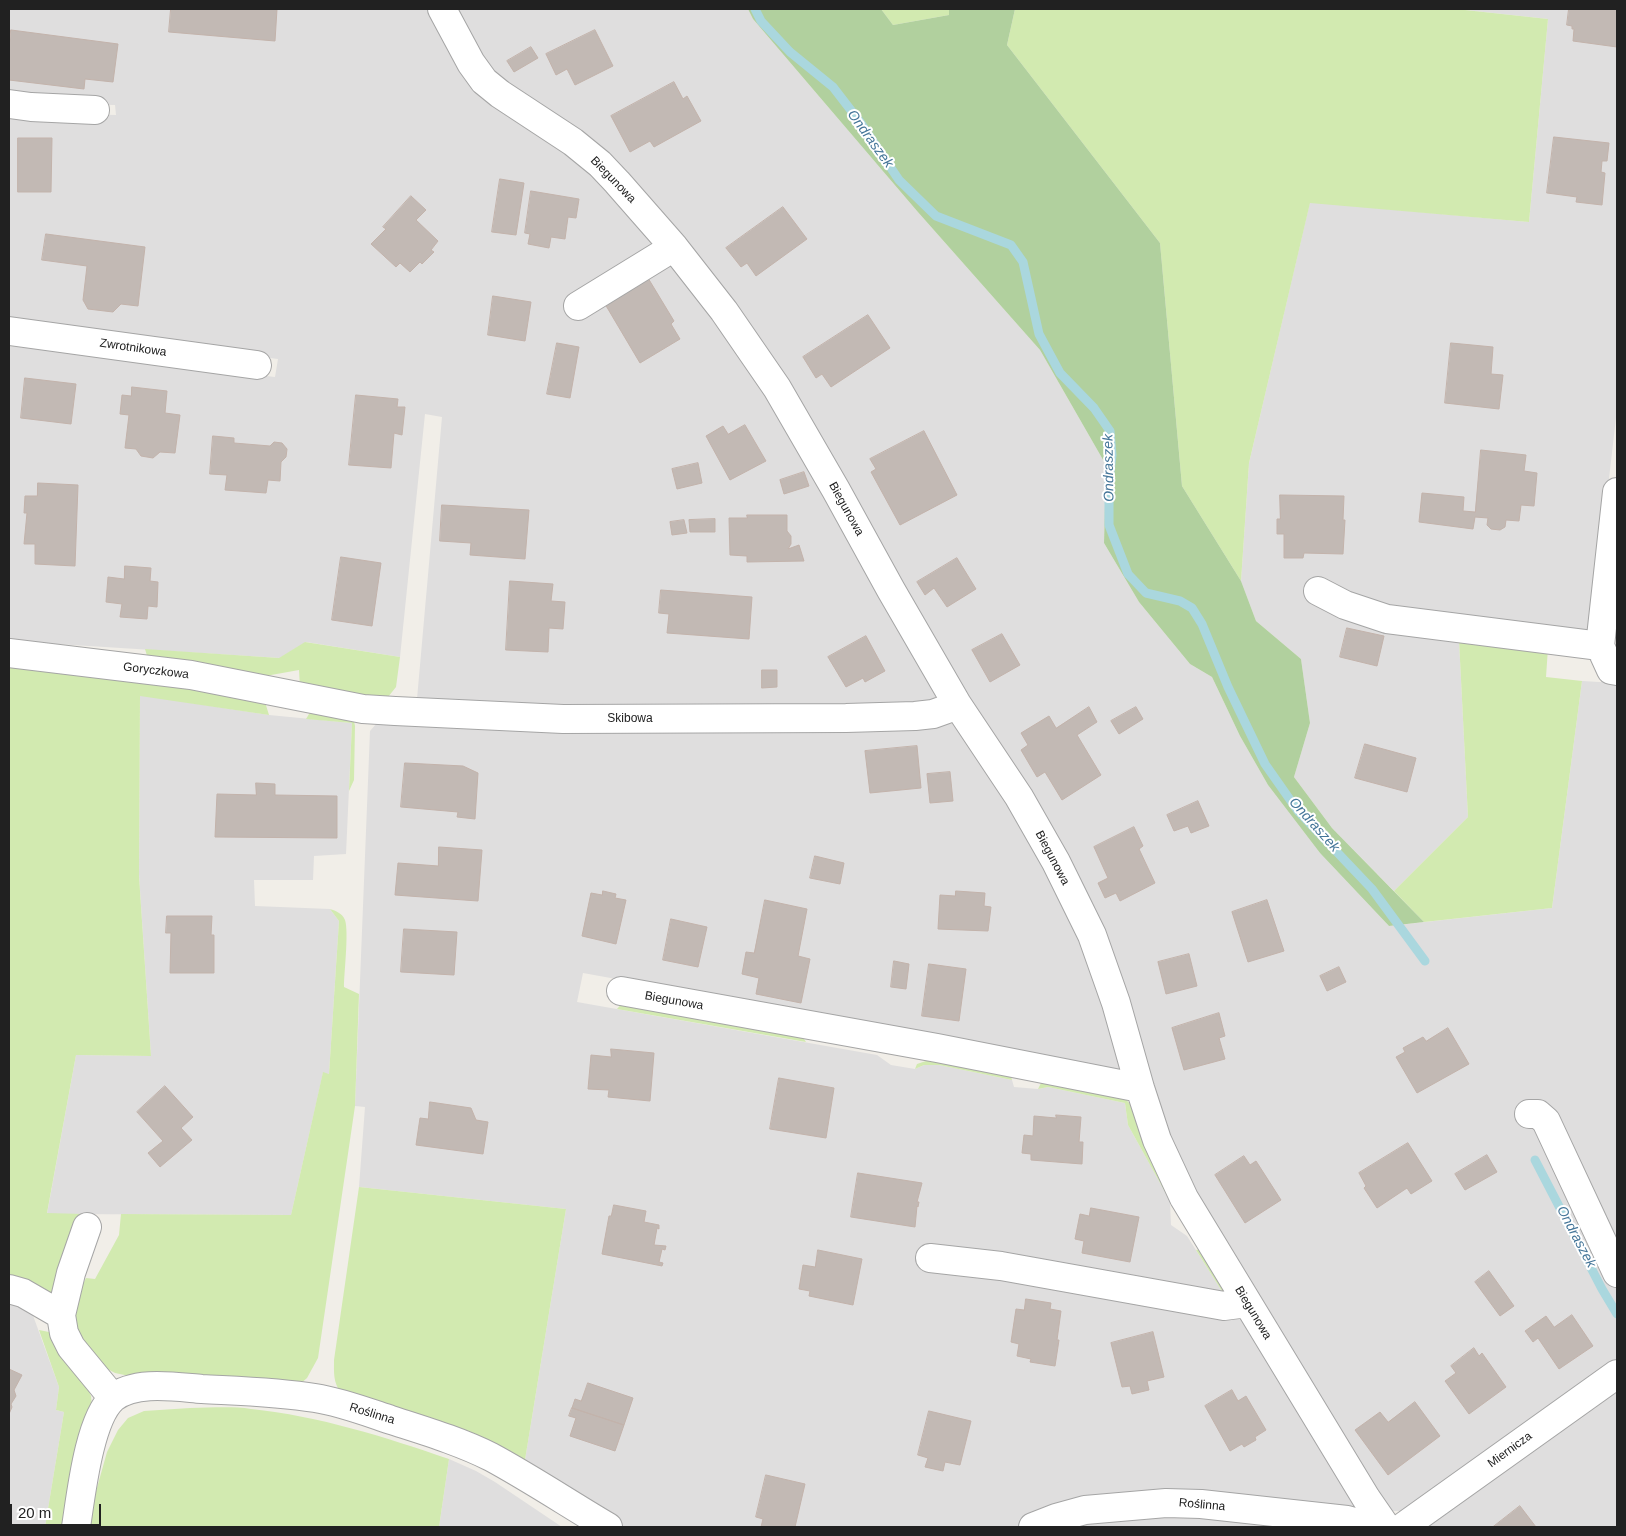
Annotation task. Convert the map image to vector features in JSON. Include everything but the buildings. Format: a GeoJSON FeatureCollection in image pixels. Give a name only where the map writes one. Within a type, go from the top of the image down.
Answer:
{"type":"FeatureCollection","features":[{"type":"Feature","properties":{"kind":"street","name":"Biegunowa"},"geometry":{"type":"LineString","coordinates":[[442,9],[467,57],[484,80],[500,94],[573,142],[600,164],[674,247],[724,311],[777,388],[957,704],[1023,805],[1056,862],[1092,935],[1116,1004],[1157,1140],[1184,1198],[1366,1498],[1386,1527]]}},
{"type":"Feature","properties":{"kind":"street"},"geometry":{"type":"LineString","coordinates":[[9,104],[31,108],[95,110]]}},
{"type":"Feature","properties":{"kind":"street"},"geometry":{"type":"LineString","coordinates":[[578,306],[674,247]]}},
{"type":"Feature","properties":{"kind":"street","name":"Zwrotnikowa"},"geometry":{"type":"LineString","coordinates":[[9,331],[257,365]]}},
{"type":"Feature","properties":{"kind":"street"},"geometry":{"type":"LineString","coordinates":[[1617,492],[1600,646],[1611,670],[1617,671]]}},
{"type":"Feature","properties":{"kind":"street"},"geometry":{"type":"LineString","coordinates":[[1318,591],[1345,605],[1387,619],[1600,646]]}},
{"type":"Feature","properties":{"kind":"street","name":"Goryczkowa"},"geometry":{"type":"LineString","coordinates":[[9,653],[191,675],[303,697]]}},
{"type":"Feature","properties":{"kind":"street","name":"Skibowa"},"geometry":{"type":"LineString","coordinates":[[303,697],[363,709],[564,719],[905,717],[933,714],[957,704]]}},
{"type":"Feature","properties":{"kind":"street","name":"Biegunowa"},"geometry":{"type":"LineString","coordinates":[[621,991],[937,1048],[1140,1088]]}},
{"type":"Feature","properties":{"kind":"street"},"geometry":{"type":"LineString","coordinates":[[1529,1114],[1538,1114],[1546,1121],[1617,1273]]}},
{"type":"Feature","properties":{"kind":"street"},"geometry":{"type":"LineString","coordinates":[[76,1527],[85,1472],[94,1434],[103,1411],[113,1398],[71,1347],[64,1333],[61,1315],[71,1273],[87,1227]]}},
{"type":"Feature","properties":{"kind":"street"},"geometry":{"type":"LineString","coordinates":[[930,1258],[1001,1266],[1224,1306],[1247,1303]]}},
{"type":"Feature","properties":{"kind":"street"},"geometry":{"type":"LineString","coordinates":[[9,1289],[23,1293],[61,1315]]}},
{"type":"Feature","properties":{"kind":"street","name":"Miernicza"},"geometry":{"type":"LineString","coordinates":[[1403,1527],[1617,1374]]}},
{"type":"Feature","properties":{"kind":"street","name":"Roślinna"},"geometry":{"type":"LineString","coordinates":[[113,1398],[130,1389],[152,1386],[316,1398],[362,1410],[456,1441],[490,1457],[608,1527]]}},
{"type":"Feature","properties":{"kind":"street","name":"Roślinna"},"geometry":{"type":"LineString","coordinates":[[1033,1527],[1085,1510],[1166,1503],[1201,1504],[1347,1520],[1372,1527]]}},
{"type":"Feature","properties":{"kind":"shaded area"},"geometry":{"type":"Polygon","coordinates":[[[9,9],[435,9],[454,46],[569,146],[719,314],[942,691],[929,703],[563,713],[417,699],[442,417],[425,414],[400,657],[306,642],[280,658],[9,641],[9,346],[275,377],[278,359],[9,323],[9,109],[31,113],[116,115],[115,105],[34,103],[9,99],[9,9]]]}},
{"type":"Feature","properties":{"kind":"shaded area"},"geometry":{"type":"Polygon","coordinates":[[[450,9],[748,9],[753,19],[917,211],[1040,350],[1106,465],[1104,543],[1139,602],[1190,664],[1212,677],[1240,736],[1268,785],[1320,853],[1389,926],[1552,908],[1582,681],[1617,683],[1617,1364],[1413,1507],[1402,1511],[1391,1511],[1378,1501],[1281,1343],[1164,1136],[1123,1000],[728,308],[502,88],[450,9]]]}},
{"type":"Feature","properties":{"kind":"shaded area"},"geometry":{"type":"Polygon","coordinates":[[[1456,9],[1617,9],[1617,409],[1591,635],[1459,640],[1468,817],[1394,891],[1332,828],[1294,777],[1310,723],[1301,659],[1256,621],[1241,581],[1249,463],[1310,202],[1529,222],[1548,19],[1456,9]]]}},
{"type":"Feature","properties":{"kind":"shaded area"},"geometry":{"type":"Polygon","coordinates":[[[140,695],[269,715],[352,723],[346,854],[314,856],[313,880],[254,880],[255,906],[330,909],[339,921],[329,1074],[323,1073],[291,1215],[47,1214],[76,1055],[151,1056],[139,875],[140,695]]]}},
{"type":"Feature","properties":{"kind":"shaded area"},"geometry":{"type":"Polygon","coordinates":[[[377,723],[956,724],[964,730],[1085,938],[1123,1062],[1120,1070],[583,973],[577,1002],[877,1055],[891,1065],[915,1069],[924,1065],[939,1065],[1012,1080],[1014,1087],[1038,1089],[1048,1087],[1125,1103],[1128,1125],[1170,1201],[1171,1225],[1187,1236],[1225,1296],[1245,1317],[1357,1505],[1357,1510],[1202,1497],[1017,1527],[623,1527],[524,1466],[566,1209],[359,1187],[365,1107],[355,1106],[370,731],[377,723]]]}},
{"type":"Feature","properties":{"kind":"shaded area"},"geometry":{"type":"Polygon","coordinates":[[[9,1300],[31,1310],[59,1387],[56,1410],[64,1412],[45,1527],[9,1527],[9,1300]]]}},
{"type":"Feature","properties":{"kind":"shaded area"},"geometry":{"type":"Polygon","coordinates":[[[1617,1385],[1617,1527],[1417,1527],[1617,1385]]]}},
{"type":"Feature","properties":{"kind":"shaded area"},"geometry":{"type":"Polygon","coordinates":[[[449,1459],[495,1482],[562,1527],[439,1527],[449,1459]]]}},
{"type":"Feature","properties":{"kind":"shaded area"},"geometry":{"type":"Polygon","coordinates":[[[1166,1510],[1331,1527],[1049,1527],[1166,1510]]]}},
{"type":"Feature","properties":{"kind":"green space"},"geometry":{"type":"Polygon","coordinates":[[[748,9],[881,9],[893,25],[949,15],[949,9],[1015,9],[1007,45],[1160,243],[1182,486],[1241,581],[1256,621],[1301,659],[1310,723],[1294,777],[1332,828],[1424,922],[1389,926],[1320,853],[1268,785],[1240,736],[1212,677],[1190,664],[1139,602],[1104,543],[1106,465],[1040,350],[917,211],[753,19],[748,9]]]}},
{"type":"Feature","properties":{"kind":"green space"},"geometry":{"type":"Polygon","coordinates":[[[881,9],[949,9],[949,15],[893,25],[881,9]]]}},
{"type":"Feature","properties":{"kind":"green space"},"geometry":{"type":"Polygon","coordinates":[[[1015,9],[1456,9],[1548,19],[1529,222],[1310,203],[1249,463],[1241,581],[1182,486],[1160,243],[1007,45],[1015,9]]]}},
{"type":"Feature","properties":{"kind":"green space"},"geometry":{"type":"Polygon","coordinates":[[[1459,640],[1548,648],[1546,677],[1582,681],[1552,908],[1424,922],[1394,891],[1468,817],[1459,640]]]}},
{"type":"Feature","properties":{"kind":"green space"},"geometry":{"type":"Polygon","coordinates":[[[305,642],[400,657],[396,687],[388,697],[374,701],[300,688],[299,670],[260,677],[148,659],[145,649],[279,658],[305,642]]]}},
{"type":"Feature","properties":{"kind":"green space"},"geometry":{"type":"Polygon","coordinates":[[[9,662],[79,670],[265,702],[269,715],[140,696],[139,876],[151,1056],[76,1055],[47,1213],[83,1214],[75,1230],[52,1295],[9,1284],[9,662]]]}},
{"type":"Feature","properties":{"kind":"green space"},"geometry":{"type":"Polygon","coordinates":[[[317,712],[354,721],[354,780],[349,791],[352,723],[306,719],[309,714],[317,712]]]}},
{"type":"Feature","properties":{"kind":"green space"},"geometry":{"type":"Polygon","coordinates":[[[330,909],[337,912],[345,920],[344,987],[359,994],[355,1106],[318,1358],[307,1378],[299,1385],[134,1377],[115,1373],[100,1365],[76,1334],[72,1315],[77,1295],[86,1278],[95,1279],[119,1235],[121,1214],[291,1215],[323,1072],[329,1074],[339,921],[330,909]]]}},
{"type":"Feature","properties":{"kind":"green space"},"geometry":{"type":"Polygon","coordinates":[[[624,1001],[800,1033],[806,1042],[617,1009],[624,1001]]]}},
{"type":"Feature","properties":{"kind":"green space"},"geometry":{"type":"Polygon","coordinates":[[[936,1060],[1011,1076],[1012,1080],[939,1065],[924,1065],[915,1069],[917,1064],[936,1060]]]}},
{"type":"Feature","properties":{"kind":"green space"},"geometry":{"type":"Polygon","coordinates":[[[1046,1080],[1122,1095],[1130,1104],[1171,1195],[1170,1201],[1128,1125],[1125,1103],[1048,1087],[1038,1089],[1041,1083],[1046,1080]]]}},
{"type":"Feature","properties":{"kind":"green space"},"geometry":{"type":"Polygon","coordinates":[[[359,1187],[566,1209],[524,1466],[341,1393],[338,1389],[334,1377],[334,1360],[359,1187]]]}},
{"type":"Feature","properties":{"kind":"green space"},"geometry":{"type":"Polygon","coordinates":[[[1201,1249],[1228,1291],[1225,1296],[1196,1250],[1201,1249]]]}},
{"type":"Feature","properties":{"kind":"green space"},"geometry":{"type":"Polygon","coordinates":[[[39,1330],[49,1332],[62,1344],[85,1382],[91,1396],[92,1407],[66,1527],[45,1527],[64,1412],[56,1410],[59,1387],[39,1330]]]}},
{"type":"Feature","properties":{"kind":"green space"},"geometry":{"type":"Polygon","coordinates":[[[190,1408],[243,1408],[302,1417],[376,1435],[449,1459],[439,1527],[86,1527],[107,1452],[118,1430],[128,1418],[144,1411],[190,1408]]]}},
{"type":"Feature","properties":{"kind":"waterway","name":"Ondraszek"},"geometry":{"type":"LineString","coordinates":[[755,9],[761,21],[790,52],[833,87],[860,122],[899,180],[936,216],[1011,245],[1023,262],[1039,334],[1060,373],[1094,408],[1110,431],[1112,455],[1109,481],[1109,525],[1128,574],[1146,593],[1180,601],[1192,608],[1202,624],[1228,687],[1265,764],[1298,811],[1372,889],[1425,961]]}},
{"type":"Feature","properties":{"kind":"waterway","name":"Ondraszek"},"geometry":{"type":"LineString","coordinates":[[1535,1160],[1617,1314]]}}]}
